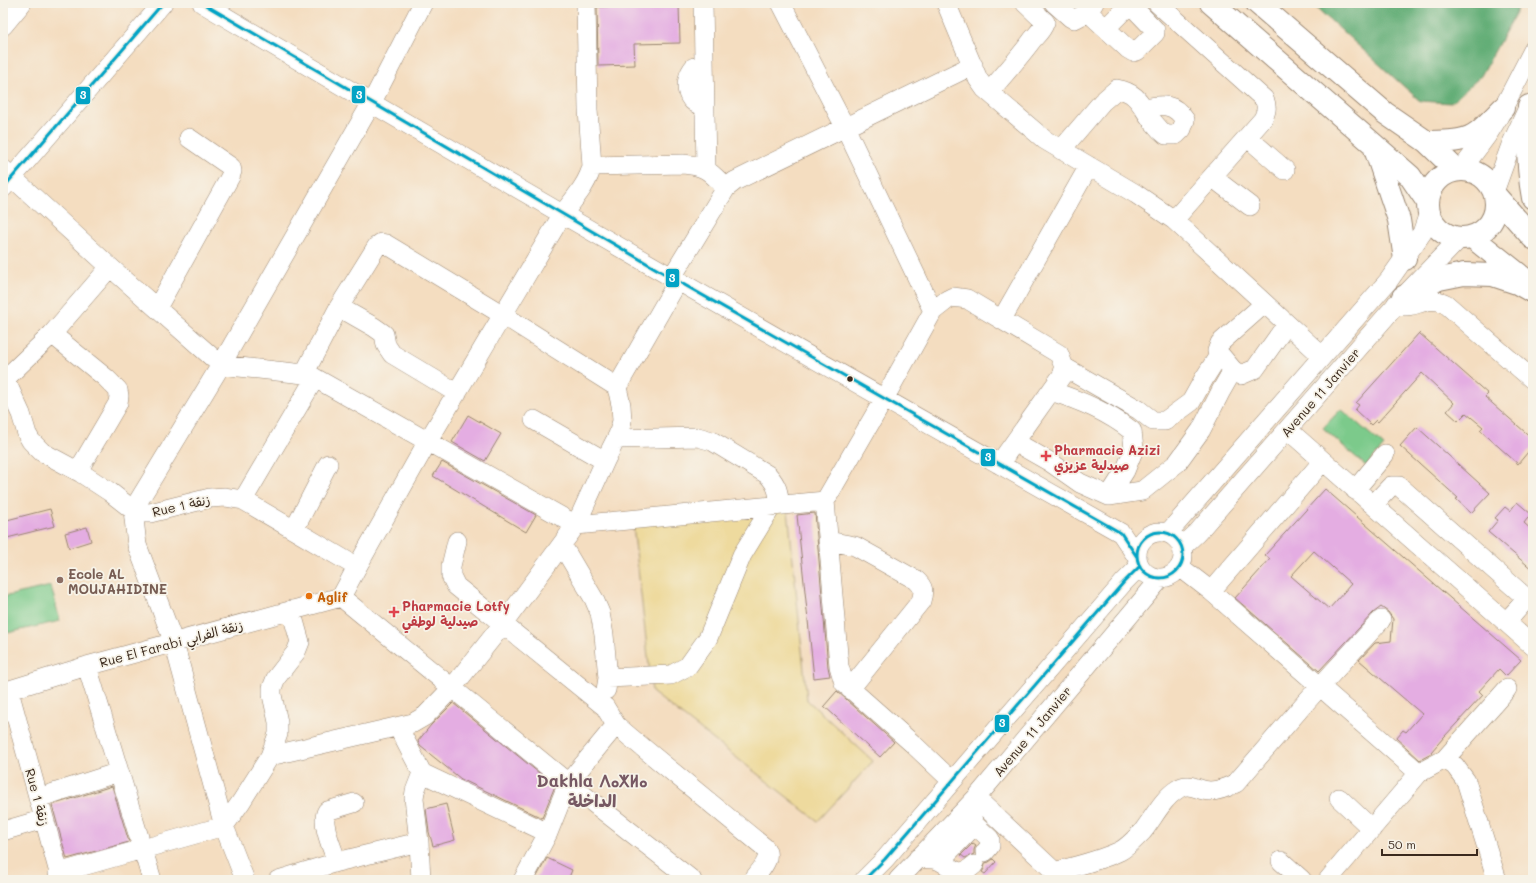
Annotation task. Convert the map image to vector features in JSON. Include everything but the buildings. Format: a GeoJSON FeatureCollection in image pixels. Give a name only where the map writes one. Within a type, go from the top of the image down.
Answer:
{"type":"FeatureCollection","features":[{"type":"Feature","properties":{"kind":"highway"},"geometry":{"type":"LineString","coordinates":[[1211,3],[1410,176],[1428,207],[1433,223],[1440,230],[1450,236],[1466,237],[1482,232],[1490,225],[1495,216],[1497,205],[1492,186],[1484,177],[1474,171],[1459,170],[1444,174],[1434,183],[1428,195],[1428,207]]}},
{"type":"Feature","properties":{"kind":"highway"},"geometry":{"type":"LineString","coordinates":[[1258,3],[1385,113],[1427,142],[1459,170]]}},
{"type":"Feature","properties":{"kind":"highway"},"geometry":{"type":"LineString","coordinates":[[1531,102],[1528,156],[1529,177],[1533,198]]}},
{"type":"Feature","properties":{"kind":"highway"},"geometry":{"type":"LineString","coordinates":[[1427,142],[1463,139],[1477,133],[1503,108]]}},
{"type":"Feature","properties":{"kind":"highway"},"geometry":{"type":"LineString","coordinates":[[1374,146],[1398,220],[1405,258]]}},
{"type":"Feature","properties":{"kind":"highway"},"geometry":{"type":"LineString","coordinates":[[1495,194],[1533,238]]}},
{"type":"Feature","properties":{"kind":"highway"},"geometry":{"type":"LineString","coordinates":[[1466,237],[1533,286]]}},
{"type":"Feature","properties":{"kind":"highway"},"geometry":{"type":"LineString","coordinates":[[1400,300],[1440,279],[1464,274],[1493,275],[1517,283],[1533,292]]}},
{"type":"Feature","properties":{"kind":"street"},"geometry":{"type":"LineString","coordinates":[[3,26],[22,3]]}},
{"type":"Feature","properties":{"kind":"street"},"geometry":{"type":"LineString","coordinates":[[162,3],[6,178],[157,308],[220,365],[310,376],[576,525],[825,501]]}},
{"type":"Feature","properties":{"kind":"street"},"geometry":{"type":"LineString","coordinates":[[202,3],[371,104],[434,139],[562,215],[1121,533],[1149,575],[1161,578],[1175,573],[1180,567],[1183,557],[1182,547],[1176,538],[1160,533],[1121,533]]}},
{"type":"Feature","properties":{"kind":"street"},"geometry":{"type":"LineString","coordinates":[[245,880],[224,826],[174,643],[137,545],[133,510],[220,365],[371,104],[423,3]]}},
{"type":"Feature","properties":{"kind":"street"},"geometry":{"type":"LineString","coordinates":[[586,3],[588,110],[592,166],[589,176],[562,215],[428,441],[341,597],[680,876]]}},
{"type":"Feature","properties":{"kind":"street"},"geometry":{"type":"LineString","coordinates":[[703,3],[706,169]]}},
{"type":"Feature","properties":{"kind":"street"},"geometry":{"type":"LineString","coordinates":[[781,3],[845,127],[933,311]]}},
{"type":"Feature","properties":{"kind":"street"},"geometry":{"type":"LineString","coordinates":[[946,3],[978,79],[989,92],[1035,132],[1061,150],[1136,194],[1174,220],[1322,356]]}},
{"type":"Feature","properties":{"kind":"street"},"geometry":{"type":"LineString","coordinates":[[989,92],[1019,59],[1031,41],[1041,31],[1045,22],[1025,3]]}},
{"type":"Feature","properties":{"kind":"street"},"geometry":{"type":"LineString","coordinates":[[1054,3],[1071,18],[1075,19],[1091,7],[1106,28],[1133,52],[1137,51],[1155,34],[1155,30],[1130,3],[1106,28]]}},
{"type":"Feature","properties":{"kind":"street"},"geometry":{"type":"LineString","coordinates":[[1157,3],[1264,99],[1267,110],[1263,119],[1174,220]]}},
{"type":"Feature","properties":{"kind":"street"},"geometry":{"type":"LineString","coordinates":[[1459,170],[1488,134],[1533,50]]}},
{"type":"Feature","properties":{"kind":"street"},"geometry":{"type":"LineString","coordinates":[[270,756],[413,723],[425,716],[452,688],[503,624],[576,525],[616,439],[622,420],[621,405],[617,387],[726,188],[735,181],[973,65]]}},
{"type":"Feature","properties":{"kind":"street"},"geometry":{"type":"LineString","coordinates":[[1061,150],[1102,102],[1118,89],[1128,91],[1144,108]]}},
{"type":"Feature","properties":{"kind":"street"},"geometry":{"type":"LineString","coordinates":[[1495,194],[1511,145],[1531,102]]}},
{"type":"Feature","properties":{"kind":"street"},"geometry":{"type":"LineString","coordinates":[[1247,137],[1285,170]]}},
{"type":"Feature","properties":{"kind":"street"},"geometry":{"type":"LineString","coordinates":[[157,308],[232,171],[231,167],[189,138]]}},
{"type":"Feature","properties":{"kind":"street"},"geometry":{"type":"LineString","coordinates":[[592,166],[694,165],[706,169],[726,188]]}},
{"type":"Feature","properties":{"kind":"street"},"geometry":{"type":"LineString","coordinates":[[1002,320],[1089,166]]}},
{"type":"Feature","properties":{"kind":"street"},"geometry":{"type":"LineString","coordinates":[[1212,177],[1250,206]]}},
{"type":"Feature","properties":{"kind":"street","name":"Avenue 11 Janvier"},"geometry":{"type":"LineString","coordinates":[[1160,533],[1322,356],[1389,280],[1422,233],[1428,207]]}},
{"type":"Feature","properties":{"kind":"street","name":"Avenue 11 Janvier"},"geometry":{"type":"LineString","coordinates":[[1182,547],[1197,533],[1288,430],[1400,300],[1466,237]]}},
{"type":"Feature","properties":{"kind":"street"},"geometry":{"type":"LineString","coordinates":[[243,500],[310,376],[339,307],[377,246],[381,243],[386,244],[503,315],[617,387]]}},
{"type":"Feature","properties":{"kind":"street"},"geometry":{"type":"LineString","coordinates":[[4,378],[52,334],[110,267]]}},
{"type":"Feature","properties":{"kind":"street"},"geometry":{"type":"LineString","coordinates":[[952,781],[844,683],[839,666],[825,501],[933,311],[946,300],[958,297],[967,299],[1059,354],[1064,367],[1063,374],[999,464]]}},
{"type":"Feature","properties":{"kind":"street"},"geometry":{"type":"LineString","coordinates":[[1400,300],[1401,306],[1408,306],[1432,299],[1439,300],[1446,304],[1533,380]]}},
{"type":"Feature","properties":{"kind":"street"},"geometry":{"type":"LineString","coordinates":[[1264,304],[1220,343],[1217,351],[1233,370],[1241,375],[1255,369],[1287,324]]}},
{"type":"Feature","properties":{"kind":"street"},"geometry":{"type":"LineString","coordinates":[[339,307],[384,334],[386,345],[392,354],[457,393]]}},
{"type":"Feature","properties":{"kind":"street"},"geometry":{"type":"LineString","coordinates":[[52,334],[106,378],[119,393],[118,403],[78,471]]}},
{"type":"Feature","properties":{"kind":"street"},"geometry":{"type":"LineString","coordinates":[[1064,367],[1139,410],[1153,420],[1165,421],[1191,402],[1204,377],[1219,355]]}},
{"type":"Feature","properties":{"kind":"street"},"geometry":{"type":"LineString","coordinates":[[1015,442],[1050,462],[1080,483],[1110,496],[1142,491],[1177,463],[1201,430],[1233,370]]}},
{"type":"Feature","properties":{"kind":"street","name":"Rue 1 زنقة"},"geometry":{"type":"LineString","coordinates":[[4,378],[21,414],[27,434],[42,452],[78,471],[110,492],[133,510],[143,513],[150,513],[218,497],[243,500],[357,567]]}},
{"type":"Feature","properties":{"kind":"street"},"geometry":{"type":"LineString","coordinates":[[1051,391],[1079,400],[1115,418],[1132,431],[1134,449],[1125,471],[1110,496]]}},
{"type":"Feature","properties":{"kind":"street"},"geometry":{"type":"LineString","coordinates":[[534,420],[605,461]]}},
{"type":"Feature","properties":{"kind":"street"},"geometry":{"type":"LineString","coordinates":[[1288,430],[1506,622],[1531,639]]}},
{"type":"Feature","properties":{"kind":"street"},"geometry":{"type":"LineString","coordinates":[[608,678],[671,675],[688,666],[708,638],[742,555],[775,506],[779,492],[775,483],[768,475],[712,441],[698,437],[616,439]]}},
{"type":"Feature","properties":{"kind":"street"},"geometry":{"type":"LineString","coordinates":[[1355,490],[1385,454]]}},
{"type":"Feature","properties":{"kind":"street"},"geometry":{"type":"LineString","coordinates":[[1211,591],[1323,461]]}},
{"type":"Feature","properties":{"kind":"street"},"geometry":{"type":"LineString","coordinates":[[294,530],[328,464]]}},
{"type":"Feature","properties":{"kind":"street"},"geometry":{"type":"LineString","coordinates":[[1373,505],[1391,486],[1399,486],[1524,596],[1524,602],[1506,622]]}},
{"type":"Feature","properties":{"kind":"street"},"geometry":{"type":"LineString","coordinates":[[1139,561],[1138,549],[1140,542],[1145,537],[1160,533]]}},
{"type":"Feature","properties":{"kind":"street"},"geometry":{"type":"LineString","coordinates":[[457,541],[450,566],[450,576],[456,586],[605,707],[616,724],[767,850],[766,862],[754,880]]}},
{"type":"Feature","properties":{"kind":"street"},"geometry":{"type":"LineString","coordinates":[[828,541],[855,546],[916,580],[922,585],[924,590],[921,601],[850,689]]}},
{"type":"Feature","properties":{"kind":"street"},"geometry":{"type":"LineString","coordinates":[[562,545],[588,587],[600,613],[604,635],[608,678],[604,701],[605,707]]}},
{"type":"Feature","properties":{"kind":"street","name":"Avenue 11 Janvier"},"geometry":{"type":"LineString","coordinates":[[864,880],[885,859],[1124,582],[1139,561]]}},
{"type":"Feature","properties":{"kind":"street"},"geometry":{"type":"LineString","coordinates":[[1180,567],[1211,591],[1419,773]]}},
{"type":"Feature","properties":{"kind":"street","name":"Avenue 11 Janvier"},"geometry":{"type":"LineString","coordinates":[[898,880],[972,803],[1161,578]]}},
{"type":"Feature","properties":{"kind":"street","name":"Rue El Farabi زنقة الفرابي"},"geometry":{"type":"LineString","coordinates":[[6,692],[87,666],[341,597]]}},
{"type":"Feature","properties":{"kind":"street"},"geometry":{"type":"LineString","coordinates":[[60,876],[142,848],[224,826],[270,756],[278,734],[279,730],[272,688],[276,678],[296,652],[300,642],[291,610]]}},
{"type":"Feature","properties":{"kind":"street"},"geometry":{"type":"LineString","coordinates":[[972,803],[1058,876],[1120,851],[1142,832],[1163,802],[1178,788],[1191,785],[1202,790],[1210,791],[1226,788],[1236,783],[1381,620]]}},
{"type":"Feature","properties":{"kind":"street"},"geometry":{"type":"LineString","coordinates":[[87,666],[152,880]]}},
{"type":"Feature","properties":{"kind":"street"},"geometry":{"type":"LineString","coordinates":[[1328,880],[1419,773],[1445,759],[1507,689]]}},
{"type":"Feature","properties":{"kind":"street","name":"Rue 1 زنقة"},"geometry":{"type":"LineString","coordinates":[[6,692],[60,876]]}},
{"type":"Feature","properties":{"kind":"street"},"geometry":{"type":"LineString","coordinates":[[523,880],[548,833],[568,783],[616,724]]}},
{"type":"Feature","properties":{"kind":"street"},"geometry":{"type":"LineString","coordinates":[[398,727],[422,773],[548,833]]}},
{"type":"Feature","properties":{"kind":"street"},"geometry":{"type":"LineString","coordinates":[[1445,759],[1455,766],[1466,781],[1497,880]]}},
{"type":"Feature","properties":{"kind":"street"},"geometry":{"type":"LineString","coordinates":[[38,798],[119,772]]}},
{"type":"Feature","properties":{"kind":"street"},"geometry":{"type":"LineString","coordinates":[[421,880],[414,791],[422,773]]}},
{"type":"Feature","properties":{"kind":"street"},"geometry":{"type":"LineString","coordinates":[[1339,798],[1372,829]]}},
{"type":"Feature","properties":{"kind":"street"},"geometry":{"type":"LineString","coordinates":[[337,862],[325,825],[324,816],[327,811],[354,803]]}},
{"type":"Feature","properties":{"kind":"street"},"geometry":{"type":"LineString","coordinates":[[918,858],[940,861],[952,870],[958,872],[964,871],[979,859],[990,846],[990,839],[975,825],[972,803]]}},
{"type":"Feature","properties":{"kind":"street"},"geometry":{"type":"LineString","coordinates":[[3,831],[44,819]]}},
{"type":"Feature","properties":{"kind":"street"},"geometry":{"type":"LineString","coordinates":[[940,861],[975,825]]}},
{"type":"Feature","properties":{"kind":"street"},"geometry":{"type":"LineString","coordinates":[[278,880],[337,862],[419,842]]}},
{"type":"Feature","properties":{"kind":"street"},"geometry":{"type":"LineString","coordinates":[[1282,861],[1302,880]]}},
{"type":"Feature","properties":{"kind":"green space"},"geometry":{"type":"Polygon","coordinates":[[[1311,3],[1521,3],[1481,76],[1451,103],[1420,101],[1311,3]]]}},
{"type":"Feature","properties":{"kind":"green space"},"geometry":{"type":"Polygon","coordinates":[[[1341,409],[1384,446],[1366,466],[1323,428],[1341,409]]]}},
{"type":"Feature","properties":{"kind":"green space"},"geometry":{"type":"Polygon","coordinates":[[[51,586],[60,621],[3,634],[3,597],[51,586]]]}},
{"type":"Feature","properties":{"kind":"sand"},"geometry":{"type":"Polygon","coordinates":[[[788,510],[807,700],[873,761],[818,821],[652,692],[633,525],[788,510]]]}},
{"type":"Feature","properties":{"kind":"transit line","name":"3"},"geometry":{"type":"LineString","coordinates":[[3,188],[163,3]]}},
{"type":"Feature","properties":{"kind":"transit line","name":"3"},"geometry":{"type":"LineString","coordinates":[[202,3],[660,271],[1121,533],[1137,557]]}},
{"type":"Feature","properties":{"kind":"transit line","name":"3"},"geometry":{"type":"LineString","coordinates":[[1160,532],[1173,536],[1179,542],[1183,555],[1179,568],[1173,574],[1160,578],[1147,574],[1141,568],[1137,555],[1141,542],[1147,536],[1160,532]]}},
{"type":"Feature","properties":{"kind":"transit line","name":"3"},"geometry":{"type":"LineString","coordinates":[[864,880],[885,859],[1124,582],[1140,566]]}},
{"type":"Feature","properties":{"kind":"place","name":"Pharmacie Azizi صيدلية عزيزي"},"geometry":{"type":"Point","coordinates":[1046,456]}},
{"type":"Feature","properties":{"kind":"place","name":"Ecole AL MOUJAHIDINE"},"geometry":{"type":"Point","coordinates":[60,580]}},
{"type":"Feature","properties":{"kind":"place","name":"Aglif"},"geometry":{"type":"Point","coordinates":[309,596]}},
{"type":"Feature","properties":{"kind":"place","name":"Pharmacie Lotfy صيدلية لوطفي"},"geometry":{"type":"Point","coordinates":[394,612]}},
{"type":"Feature","properties":{"kind":"district","name":"Dakhla ⴷⴰⵅⵍⴰ الداخلة"},"geometry":{"type":"Point","coordinates":[592,790]}}]}
